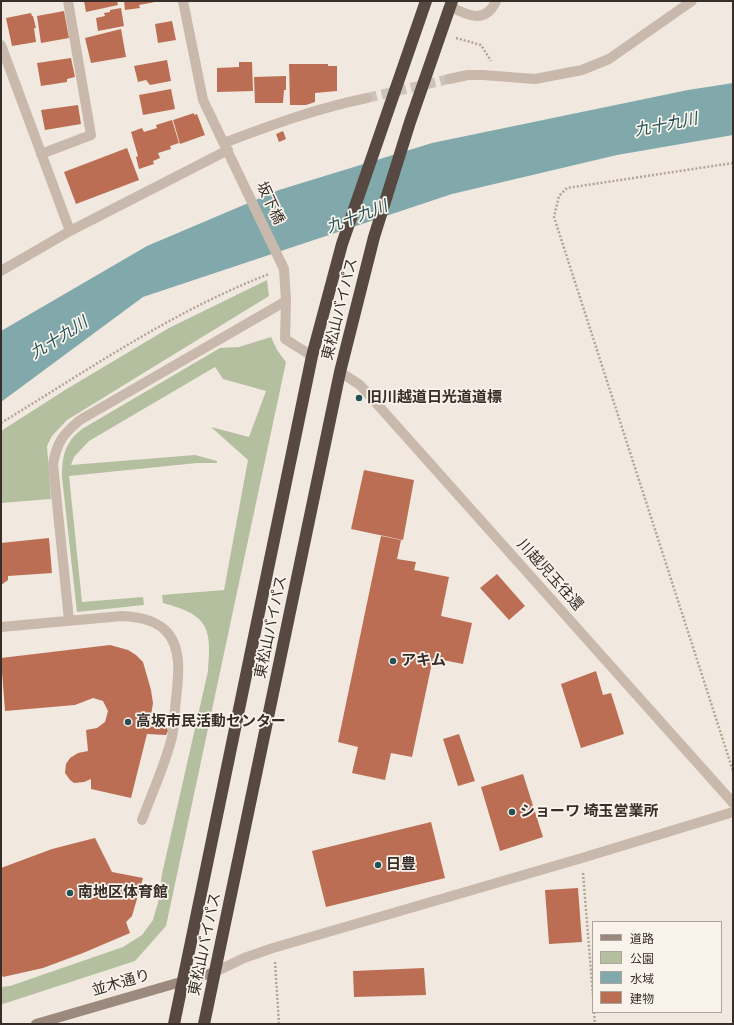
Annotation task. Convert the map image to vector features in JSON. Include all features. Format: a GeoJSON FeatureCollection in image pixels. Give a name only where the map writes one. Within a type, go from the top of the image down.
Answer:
{"type":"FeatureCollection","features":[{"type":"Feature","properties":{"kind":"highway","name":"東松山バイパス"},"geometry":{"type":"LineString","coordinates":[[174,1024],[312,356],[342,244],[426,1]]}},
{"type":"Feature","properties":{"kind":"highway","name":"東松山バイパス"},"geometry":{"type":"LineString","coordinates":[[204,1024],[340,372],[374,237],[410,122],[451,3]]}},
{"type":"Feature","properties":{"kind":"street"},"geometry":{"type":"LineString","coordinates":[[41,154],[91,135],[68,1]]}},
{"type":"Feature","properties":{"kind":"street","name":"坂下橋"},"geometry":{"type":"LineString","coordinates":[[183,1],[203,100],[284,269],[286,302]]}},
{"type":"Feature","properties":{"kind":"street"},"geometry":{"type":"LineString","coordinates":[[451,3],[462,13],[485,15],[491,11],[496,1]]}},
{"type":"Feature","properties":{"kind":"street"},"geometry":{"type":"LineString","coordinates":[[449,79],[468,75],[535,79],[588,67],[609,59],[692,1]]}},
{"type":"Feature","properties":{"kind":"street"},"geometry":{"type":"LineString","coordinates":[[1,45],[70,231]]}},
{"type":"Feature","properties":{"kind":"street"},"geometry":{"type":"LineString","coordinates":[[1,271],[70,231],[265,127],[340,103],[367,98]]}},
{"type":"Feature","properties":{"kind":"street"},"geometry":{"type":"LineString","coordinates":[[69,620],[53,464],[56,449],[65,433],[80,420],[286,302],[286,339],[312,356]]}},
{"type":"Feature","properties":{"kind":"street","name":"川越児玉往還"},"geometry":{"type":"LineString","coordinates":[[340,372],[360,385],[733,803]]}},
{"type":"Feature","properties":{"kind":"street"},"geometry":{"type":"LineString","coordinates":[[1,627],[122,616],[138,617],[152,622],[165,630],[176,651],[178,675],[172,736],[142,820]]}},
{"type":"Feature","properties":{"kind":"street"},"geometry":{"type":"LineString","coordinates":[[216,972],[244,958],[273,948],[582,858],[733,812]]}},
{"type":"Feature","properties":{"kind":"street","name":"並木通り"},"geometry":{"type":"LineString","coordinates":[[36,1024],[216,972]]}},
{"type":"Feature","properties":{"kind":"path"},"geometry":{"type":"LineString","coordinates":[[454,37],[481,45],[501,76]]}},
{"type":"Feature","properties":{"kind":"path"},"geometry":{"type":"LineString","coordinates":[[733,163],[567,188],[559,196],[554,217],[733,771]]}},
{"type":"Feature","properties":{"kind":"path"},"geometry":{"type":"LineString","coordinates":[[1,423],[174,317],[230,290],[269,274]]}},
{"type":"Feature","properties":{"kind":"path"},"geometry":{"type":"LineString","coordinates":[[582,858],[592,983]]}},
{"type":"Feature","properties":{"kind":"path"},"geometry":{"type":"LineString","coordinates":[[273,948],[279,1024]]}},
{"type":"Feature","properties":{"kind":"path"},"geometry":{"type":"LineString","coordinates":[[594,1013],[595,1024]]}},
{"type":"Feature","properties":{"kind":"green space"},"geometry":{"type":"Polygon","coordinates":[[[267,280],[269,296],[67,420],[52,436],[47,446],[51,499],[1,503],[1,431],[65,390],[169,328],[267,280]]]}},
{"type":"Feature","properties":{"kind":"green space"},"geometry":{"type":"Polygon","coordinates":[[[271,337],[277,350],[286,362],[166,926],[135,961],[3,1004],[1,1003],[1,987],[10,986],[123,947],[142,935],[153,920],[159,899],[162,874],[208,671],[209,656],[209,644],[204,625],[190,612],[163,603],[162,595],[224,590],[248,460],[211,427],[249,437],[266,391],[223,379],[215,367],[89,441],[74,457],[71,465],[195,455],[217,461],[217,463],[197,463],[69,476],[82,602],[143,597],[144,605],[77,612],[62,477],[64,456],[68,444],[82,429],[220,348],[239,347],[271,337]]]}},
{"type":"Feature","properties":{"kind":"water","name":"九十九川"},"geometry":{"type":"Polygon","coordinates":[[[733,83],[733,135],[617,155],[452,194],[143,297],[1,402],[1,331],[147,246],[279,190],[432,143],[688,90],[733,83]]]}},
{"type":"Feature","properties":{"kind":"building"},"geometry":{"type":"Polygon","coordinates":[[[84,1],[117,1],[118,5],[86,12],[84,1]]]}},
{"type":"Feature","properties":{"kind":"building"},"geometry":{"type":"Polygon","coordinates":[[[124,1],[155,2],[139,5],[140,8],[125,10],[124,1]]]}},
{"type":"Feature","properties":{"kind":"building"},"geometry":{"type":"Polygon","coordinates":[[[121,8],[124,26],[98,31],[96,18],[105,16],[104,13],[110,12],[110,10],[121,8]]]}},
{"type":"Feature","properties":{"kind":"building"},"geometry":{"type":"Polygon","coordinates":[[[64,11],[69,38],[41,43],[37,16],[64,11]]]}},
{"type":"Feature","properties":{"kind":"building"},"geometry":{"type":"Polygon","coordinates":[[[31,13],[36,28],[34,28],[36,42],[12,46],[6,18],[31,13]]]}},
{"type":"Feature","properties":{"kind":"building"},"geometry":{"type":"Polygon","coordinates":[[[172,21],[176,40],[158,43],[155,24],[172,21]]]}},
{"type":"Feature","properties":{"kind":"building"},"geometry":{"type":"Polygon","coordinates":[[[121,29],[126,57],[91,63],[85,38],[121,29]]]}},
{"type":"Feature","properties":{"kind":"building"},"geometry":{"type":"Polygon","coordinates":[[[71,58],[75,77],[67,79],[67,82],[41,86],[37,63],[71,58]]]}},
{"type":"Feature","properties":{"kind":"building"},"geometry":{"type":"Polygon","coordinates":[[[167,60],[171,81],[150,85],[146,80],[138,82],[134,66],[167,60]]]}},
{"type":"Feature","properties":{"kind":"building"},"geometry":{"type":"Polygon","coordinates":[[[239,62],[252,62],[253,91],[217,92],[217,68],[239,67],[239,62]]]}},
{"type":"Feature","properties":{"kind":"building"},"geometry":{"type":"Polygon","coordinates":[[[289,64],[328,64],[328,66],[337,66],[337,91],[315,93],[315,102],[306,105],[290,105],[289,64]]]}},
{"type":"Feature","properties":{"kind":"building"},"geometry":{"type":"Polygon","coordinates":[[[286,76],[286,90],[284,90],[283,103],[255,103],[254,77],[286,76]]]}},
{"type":"Feature","properties":{"kind":"building"},"geometry":{"type":"Polygon","coordinates":[[[171,89],[175,109],[143,115],[139,95],[171,89]]]}},
{"type":"Feature","properties":{"kind":"building"},"geometry":{"type":"Polygon","coordinates":[[[78,105],[81,124],[45,130],[41,110],[78,105]]]}},
{"type":"Feature","properties":{"kind":"building"},"geometry":{"type":"Polygon","coordinates":[[[194,113],[194,115],[197,114],[205,135],[180,144],[173,120],[194,113]]]}},
{"type":"Feature","properties":{"kind":"building"},"geometry":{"type":"Polygon","coordinates":[[[172,120],[179,143],[170,146],[171,149],[158,153],[160,158],[153,161],[154,164],[139,169],[136,157],[138,156],[131,132],[142,128],[144,132],[157,128],[156,125],[172,120]]]}},
{"type":"Feature","properties":{"kind":"building"},"geometry":{"type":"Polygon","coordinates":[[[283,131],[286,139],[279,142],[276,134],[283,131]]]}},
{"type":"Feature","properties":{"kind":"building"},"geometry":{"type":"Polygon","coordinates":[[[127,148],[139,180],[76,204],[64,172],[127,148]]]}},
{"type":"Feature","properties":{"kind":"building"},"geometry":{"type":"Polygon","coordinates":[[[364,470],[414,480],[403,540],[351,529],[364,470]]]}},
{"type":"Feature","properties":{"kind":"building","name":"アキム"},"geometry":{"type":"Polygon","coordinates":[[[381,536],[401,540],[397,559],[416,562],[414,570],[449,577],[441,616],[472,623],[463,664],[433,658],[412,757],[391,753],[385,780],[352,773],[358,747],[338,742],[381,536]]]}},
{"type":"Feature","properties":{"kind":"building"},"geometry":{"type":"Polygon","coordinates":[[[49,538],[52,573],[8,576],[8,580],[1,585],[1,543],[49,538]]]}},
{"type":"Feature","properties":{"kind":"building"},"geometry":{"type":"Polygon","coordinates":[[[497,574],[525,606],[509,620],[480,588],[497,574]]]}},
{"type":"Feature","properties":{"kind":"building","name":"高坂市民活動センター"},"geometry":{"type":"Polygon","coordinates":[[[110,645],[128,650],[143,662],[153,703],[150,722],[167,728],[168,731],[166,735],[147,734],[131,798],[91,789],[91,779],[84,782],[74,783],[65,773],[66,764],[70,758],[78,753],[88,751],[86,730],[97,728],[105,722],[108,711],[103,701],[93,698],[75,705],[5,711],[1,658],[110,645]]]}},
{"type":"Feature","properties":{"kind":"building"},"geometry":{"type":"Polygon","coordinates":[[[596,671],[603,695],[611,693],[624,734],[581,748],[561,684],[596,671]]]}},
{"type":"Feature","properties":{"kind":"building"},"geometry":{"type":"Polygon","coordinates":[[[459,734],[475,781],[458,786],[443,739],[459,734]]]}},
{"type":"Feature","properties":{"kind":"building","name":"ショーワ 埼玉営業所"},"geometry":{"type":"Polygon","coordinates":[[[523,774],[543,837],[500,851],[481,787],[523,774]]]}},
{"type":"Feature","properties":{"kind":"building","name":"日豊"},"geometry":{"type":"Polygon","coordinates":[[[431,822],[445,878],[326,907],[312,851],[431,822]]]}},
{"type":"Feature","properties":{"kind":"building","name":"南地区体育館"},"geometry":{"type":"Polygon","coordinates":[[[95,838],[112,872],[143,878],[132,916],[126,922],[130,933],[43,968],[3,977],[1,973],[1,868],[52,849],[95,838]]]}},
{"type":"Feature","properties":{"kind":"building"},"geometry":{"type":"Polygon","coordinates":[[[578,888],[582,942],[549,944],[545,890],[578,888]]]}},
{"type":"Feature","properties":{"kind":"building"},"geometry":{"type":"Polygon","coordinates":[[[424,968],[426,995],[354,997],[353,971],[424,968]]]}},
{"type":"Feature","properties":{"kind":"tunnel"},"geometry":{"type":"LineString","coordinates":[[367,98],[449,79]]}},
{"type":"Feature","properties":{"kind":"place","name":"旧川越道日光道道標"},"geometry":{"type":"Point","coordinates":[359,398]}},
{"type":"Feature","properties":{"kind":"place","name":"アキム"},"geometry":{"type":"Point","coordinates":[393,661]}},
{"type":"Feature","properties":{"kind":"place","name":"高坂市民活動センター"},"geometry":{"type":"Point","coordinates":[128,722]}},
{"type":"Feature","properties":{"kind":"place","name":"ショーワ 埼玉営業所"},"geometry":{"type":"Point","coordinates":[512,812]}},
{"type":"Feature","properties":{"kind":"place","name":"日豊"},"geometry":{"type":"Point","coordinates":[378,865]}},
{"type":"Feature","properties":{"kind":"place","name":"南地区体育館"},"geometry":{"type":"Point","coordinates":[70,893]}}]}
